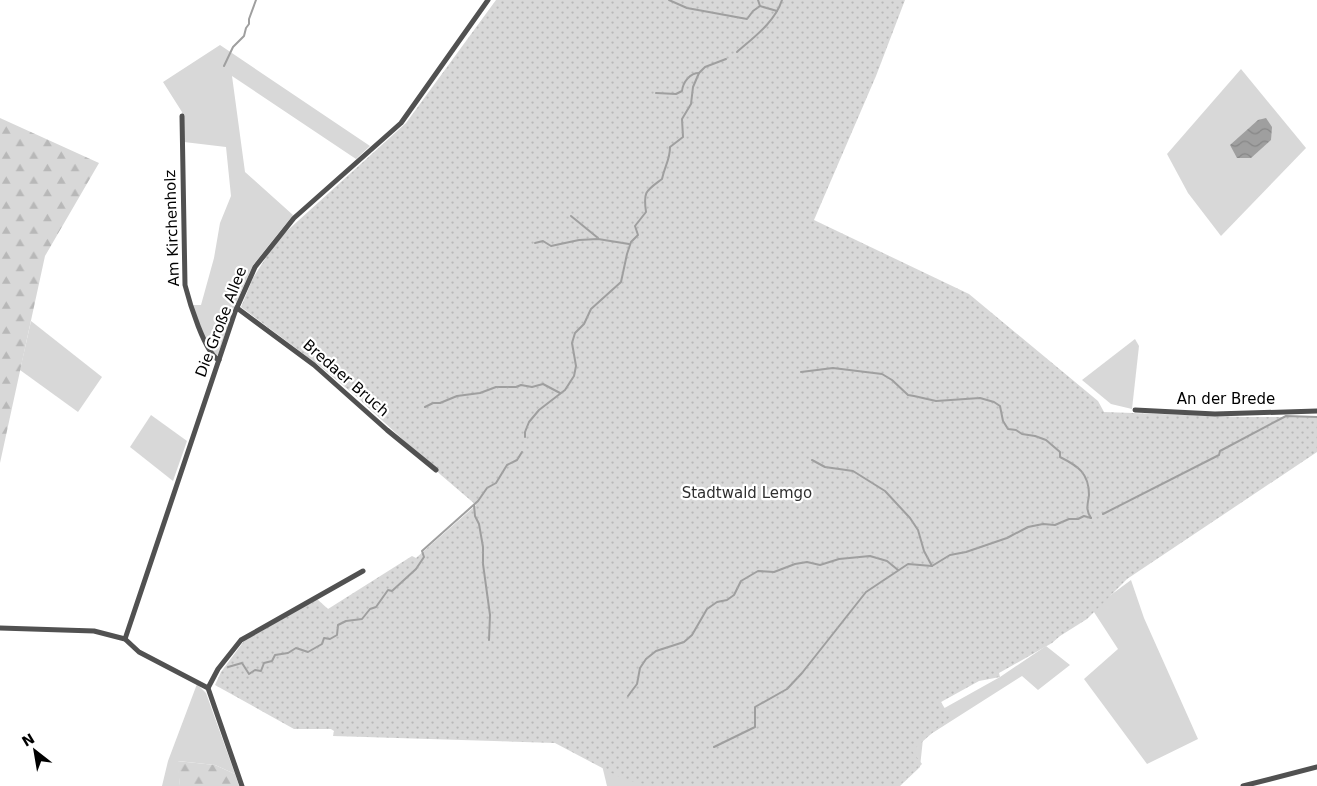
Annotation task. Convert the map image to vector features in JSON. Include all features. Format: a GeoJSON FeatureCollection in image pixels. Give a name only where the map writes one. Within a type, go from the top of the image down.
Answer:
{"type":"FeatureCollection","features":[{"type":"Feature","properties":{"kind":"street","name":"Die Große Allee"},"geometry":{"type":"LineString","coordinates":[[125,639],[237,308],[255,268],[294,218],[401,123],[488,0]]}},
{"type":"Feature","properties":{"kind":"street","name":"Am Kirchenholz"},"geometry":{"type":"LineString","coordinates":[[182,116],[185,285],[190,306],[205,341],[214,358],[219,360]]}},
{"type":"Feature","properties":{"kind":"street","name":"Bredaer Bruch"},"geometry":{"type":"LineString","coordinates":[[237,308],[314,365],[436,470]]}},
{"type":"Feature","properties":{"kind":"street","name":"An der Brede"},"geometry":{"type":"LineString","coordinates":[[1135,410],[1215,414],[1317,411]]}},
{"type":"Feature","properties":{"kind":"street"},"geometry":{"type":"LineString","coordinates":[[208,688],[218,669],[241,640],[363,571]]}},
{"type":"Feature","properties":{"kind":"street"},"geometry":{"type":"LineString","coordinates":[[0,628],[94,631],[125,639],[139,652],[208,688],[242,786]]}},
{"type":"Feature","properties":{"kind":"street"},"geometry":{"type":"LineString","coordinates":[[1243,786],[1317,767]]}},
{"type":"Feature","properties":{"kind":"green space","name":"Stadtwald Lemgo"},"geometry":{"type":"Polygon","coordinates":[[[496,0],[905,0],[876,76],[814,220],[969,294],[1098,401],[1104,412],[1245,417],[1317,417],[1317,452],[1127,579],[1087,619],[1052,643],[999,673],[1000,677],[979,681],[941,702],[950,717],[912,751],[922,764],[899,786],[654,786],[625,780],[555,743],[333,736],[334,731],[331,729],[294,729],[215,685],[221,672],[244,641],[317,599],[328,609],[412,556],[416,558],[476,505],[357,397],[321,367],[241,307],[253,278],[277,240],[406,123],[496,0]]]}},
{"type":"Feature","properties":{"kind":"green space"},"geometry":{"type":"Polygon","coordinates":[[[220,45],[370,146],[356,159],[232,76],[245,172],[293,215],[253,265],[235,305],[218,355],[215,355],[206,341],[192,305],[201,305],[214,258],[220,223],[231,196],[226,147],[184,142],[182,112],[163,82],[220,45]]]}},
{"type":"Feature","properties":{"kind":"green space"},"geometry":{"type":"Polygon","coordinates":[[[1241,69],[1306,148],[1221,236],[1188,193],[1167,154],[1241,69]]]}},
{"type":"Feature","properties":{"kind":"green space"},"geometry":{"type":"Polygon","coordinates":[[[0,118],[99,163],[45,256],[0,463],[0,118]]]}},
{"type":"Feature","properties":{"kind":"green space"},"geometry":{"type":"Polygon","coordinates":[[[31,321],[102,377],[78,412],[20,370],[31,321]]]}},
{"type":"Feature","properties":{"kind":"green space"},"geometry":{"type":"Polygon","coordinates":[[[1135,339],[1139,346],[1132,409],[1111,404],[1082,380],[1135,339]]]}},
{"type":"Feature","properties":{"kind":"green space"},"geometry":{"type":"Polygon","coordinates":[[[151,415],[187,441],[173,481],[130,447],[151,415]]]}},
{"type":"Feature","properties":{"kind":"green space"},"geometry":{"type":"Polygon","coordinates":[[[1131,580],[1144,618],[1198,739],[1147,764],[1084,679],[1118,649],[1092,609],[1131,580]]]}},
{"type":"Feature","properties":{"kind":"green space"},"geometry":{"type":"Polygon","coordinates":[[[1046,646],[1070,665],[1038,690],[1022,676],[923,739],[920,767],[900,786],[805,786],[1000,677],[1046,646]]]}},
{"type":"Feature","properties":{"kind":"green space"},"geometry":{"type":"Polygon","coordinates":[[[197,684],[206,693],[235,774],[215,765],[178,761],[180,786],[162,786],[168,761],[197,684]]]}},
{"type":"Feature","properties":{"kind":"green space"},"geometry":{"type":"Polygon","coordinates":[[[177,761],[215,765],[235,774],[239,786],[180,786],[177,761]]]}},
{"type":"Feature","properties":{"kind":"green space"},"geometry":{"type":"Polygon","coordinates":[[[601,761],[680,786],[607,786],[601,761]]]}},
{"type":"Feature","properties":{"kind":"water"},"geometry":{"type":"Polygon","coordinates":[[[1266,118],[1272,127],[1271,140],[1251,158],[1237,158],[1230,145],[1258,120],[1266,118]]]}},
{"type":"Feature","properties":{"kind":"waterway"},"geometry":{"type":"LineString","coordinates":[[224,66],[233,47],[244,36],[256,0]]}},
{"type":"Feature","properties":{"kind":"waterway"},"geometry":{"type":"LineString","coordinates":[[669,0],[687,8],[747,19],[760,6]]}},
{"type":"Feature","properties":{"kind":"waterway"},"geometry":{"type":"LineString","coordinates":[[758,0],[760,6],[777,11]]}},
{"type":"Feature","properties":{"kind":"waterway"},"geometry":{"type":"LineString","coordinates":[[737,52],[769,22],[782,0]]}},
{"type":"Feature","properties":{"kind":"waterway"},"geometry":{"type":"LineString","coordinates":[[525,437],[529,422],[539,410],[565,390],[574,376],[576,366],[572,343],[575,333],[584,324],[591,309],[621,282],[631,242],[638,235],[635,226],[646,212],[645,200],[647,192],[662,179],[670,147],[683,137],[682,119],[691,104],[693,87],[699,73],[705,67],[726,59]]}},
{"type":"Feature","properties":{"kind":"waterway"},"geometry":{"type":"LineString","coordinates":[[656,93],[676,94],[682,91],[685,81],[690,76],[699,73]]}},
{"type":"Feature","properties":{"kind":"waterway"},"geometry":{"type":"LineString","coordinates":[[571,216],[598,238]]}},
{"type":"Feature","properties":{"kind":"waterway"},"geometry":{"type":"LineString","coordinates":[[535,243],[543,241],[551,246],[579,240],[598,239],[629,244]]}},
{"type":"Feature","properties":{"kind":"waterway"},"geometry":{"type":"LineString","coordinates":[[801,372],[833,368],[882,374],[892,380],[908,395],[936,401],[980,398],[994,402],[1000,406],[1003,421],[1008,429],[1046,440],[1060,452],[1060,457],[1081,471],[1087,481],[1089,495],[1087,509],[1091,518]]}},
{"type":"Feature","properties":{"kind":"waterway"},"geometry":{"type":"LineString","coordinates":[[425,407],[457,396],[480,393],[496,387],[516,387],[521,385],[532,387],[543,384],[560,393]]}},
{"type":"Feature","properties":{"kind":"waterway"},"geometry":{"type":"LineString","coordinates":[[1103,514],[1219,455],[1220,451],[1286,416],[1317,417]]}},
{"type":"Feature","properties":{"kind":"waterway"},"geometry":{"type":"LineString","coordinates":[[228,667],[242,663],[249,674],[255,670],[261,671],[264,663],[272,661],[275,655],[288,653],[296,648],[308,652],[322,644],[324,638],[330,639],[337,635],[338,625],[346,621],[362,619],[370,609],[376,607],[388,590],[392,591],[416,569],[424,557],[422,551],[478,501],[487,488],[496,483],[507,465],[517,460],[522,452]]}},
{"type":"Feature","properties":{"kind":"waterway"},"geometry":{"type":"LineString","coordinates":[[812,460],[825,467],[853,471],[885,491],[910,518],[918,530],[924,551],[932,566]]}},
{"type":"Feature","properties":{"kind":"waterway"},"geometry":{"type":"LineString","coordinates":[[474,505],[483,547],[483,564],[490,615],[489,640]]}},
{"type":"Feature","properties":{"kind":"waterway"},"geometry":{"type":"LineString","coordinates":[[714,747],[755,727],[755,707],[787,689],[802,673],[866,592],[908,564],[932,566],[950,555],[966,552],[1007,538],[1028,527],[1043,524],[1055,525],[1069,519],[1078,519],[1084,516],[1091,518]]}},
{"type":"Feature","properties":{"kind":"waterway"},"geometry":{"type":"LineString","coordinates":[[628,696],[637,684],[640,668],[646,659],[656,651],[684,642],[692,635],[707,609],[717,602],[727,600],[734,595],[741,581],[758,571],[774,572],[795,564],[807,562],[820,565],[839,559],[870,556],[887,561],[898,570]]}}]}
